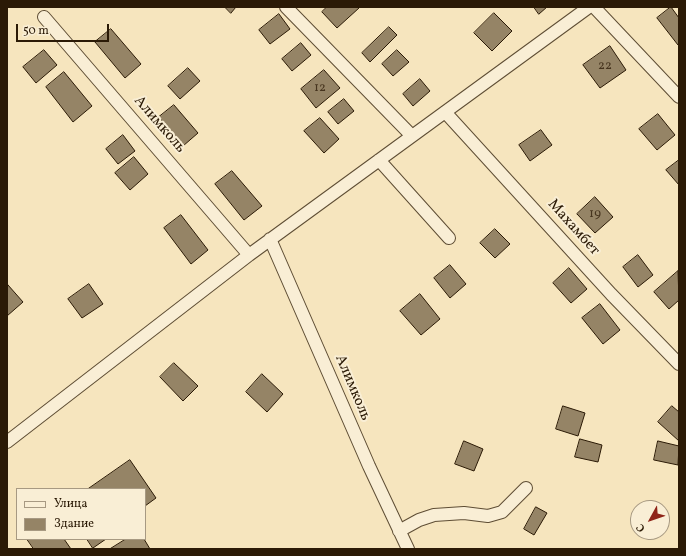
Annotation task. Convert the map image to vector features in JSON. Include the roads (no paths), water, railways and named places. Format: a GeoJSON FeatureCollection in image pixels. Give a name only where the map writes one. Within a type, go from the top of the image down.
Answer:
{"type":"FeatureCollection","features":[{"type":"Feature","properties":{"kind":"street"},"geometry":{"type":"LineString","coordinates":[[286,7],[412,136]]}},
{"type":"Feature","properties":{"kind":"street"},"geometry":{"type":"LineString","coordinates":[[7,442],[270,239],[588,7]]}},
{"type":"Feature","properties":{"kind":"street"},"geometry":{"type":"LineString","coordinates":[[594,7],[679,97]]}},
{"type":"Feature","properties":{"kind":"street","name":"Алимколь"},"geometry":{"type":"LineString","coordinates":[[44,17],[249,255]]}},
{"type":"Feature","properties":{"kind":"street","name":"Махамбет"},"geometry":{"type":"LineString","coordinates":[[445,112],[611,294],[679,364]]}},
{"type":"Feature","properties":{"kind":"street"},"geometry":{"type":"LineString","coordinates":[[380,160],[449,238]]}},
{"type":"Feature","properties":{"kind":"street","name":"Алимколь"},"geometry":{"type":"LineString","coordinates":[[270,239],[369,466],[408,549]]}},
{"type":"Feature","properties":{"kind":"street"},"geometry":{"type":"LineString","coordinates":[[399,531],[434,514],[464,513],[488,516],[502,512],[526,488]]}}]}
